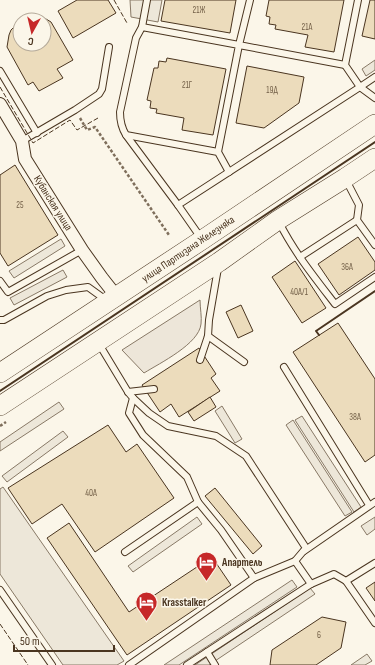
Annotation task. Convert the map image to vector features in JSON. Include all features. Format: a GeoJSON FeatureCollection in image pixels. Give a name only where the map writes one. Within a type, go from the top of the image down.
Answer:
{"type":"FeatureCollection","features":[{"type":"Feature","properties":{"kind":"main road","name":"улица Партизана Железняка"},"geometry":{"type":"LineString","coordinates":[[0,373],[375,124]]}},
{"type":"Feature","properties":{"kind":"main road"},"geometry":{"type":"LineString","coordinates":[[0,406],[219,262],[278,220],[375,158]]}},
{"type":"Feature","properties":{"kind":"street","name":"Кубанская улица"},"geometry":{"type":"LineString","coordinates":[[0,104],[22,141],[25,159],[82,250],[102,278],[113,299]]}},
{"type":"Feature","properties":{"kind":"lane"},"geometry":{"type":"LineString","coordinates":[[147,0],[142,27],[136,38],[120,112],[120,124],[126,135],[202,240]]}},
{"type":"Feature","properties":{"kind":"lane"},"geometry":{"type":"LineString","coordinates":[[229,172],[218,152],[250,0]]}},
{"type":"Feature","properties":{"kind":"lane"},"geometry":{"type":"LineString","coordinates":[[344,65],[358,0]]}},
{"type":"Feature","properties":{"kind":"lane"},"geometry":{"type":"LineString","coordinates":[[142,27],[344,65],[360,87],[375,98]]}},
{"type":"Feature","properties":{"kind":"lane"},"geometry":{"type":"LineString","coordinates":[[22,141],[99,94],[102,89],[109,47]]}},
{"type":"Feature","properties":{"kind":"lane"},"geometry":{"type":"LineString","coordinates":[[0,71],[37,133]]}},
{"type":"Feature","properties":{"kind":"lane"},"geometry":{"type":"LineString","coordinates":[[178,205],[375,77]]}},
{"type":"Feature","properties":{"kind":"lane"},"geometry":{"type":"LineString","coordinates":[[126,135],[218,152]]}},
{"type":"Feature","properties":{"kind":"lane"},"geometry":{"type":"LineString","coordinates":[[345,178],[359,205],[358,220],[375,245]]}},
{"type":"Feature","properties":{"kind":"lane"},"geometry":{"type":"LineString","coordinates":[[278,220],[300,257],[335,304],[375,277]]}},
{"type":"Feature","properties":{"kind":"lane"},"geometry":{"type":"LineString","coordinates":[[300,257],[358,220]]}},
{"type":"Feature","properties":{"kind":"lane"},"geometry":{"type":"LineString","coordinates":[[0,281],[8,292],[82,250]]}},
{"type":"Feature","properties":{"kind":"lane"},"geometry":{"type":"LineString","coordinates":[[200,360],[208,336],[209,320],[219,262]]}},
{"type":"Feature","properties":{"kind":"lane"},"geometry":{"type":"LineString","coordinates":[[0,320],[4,320],[47,296],[66,290],[88,287],[113,299]]}},
{"type":"Feature","properties":{"kind":"lane"},"geometry":{"type":"LineString","coordinates":[[208,336],[244,362]]}},
{"type":"Feature","properties":{"kind":"lane"},"geometry":{"type":"LineString","coordinates":[[97,341],[128,392],[149,413],[168,426],[216,436],[246,456],[306,548]]}},
{"type":"Feature","properties":{"kind":"lane"},"geometry":{"type":"LineString","coordinates":[[129,665],[254,578],[295,561],[306,548],[372,504],[284,367]]}},
{"type":"Feature","properties":{"kind":"lane"},"geometry":{"type":"LineString","coordinates":[[128,392],[154,389]]}},
{"type":"Feature","properties":{"kind":"lane"},"geometry":{"type":"LineString","coordinates":[[133,398],[129,413],[143,435],[187,477],[198,502],[221,530],[254,578]]}},
{"type":"Feature","properties":{"kind":"lane"},"geometry":{"type":"LineString","coordinates":[[125,552],[198,502]]}},
{"type":"Feature","properties":{"kind":"lane"},"geometry":{"type":"LineString","coordinates":[[295,561],[310,584]]}},
{"type":"Feature","properties":{"kind":"lane"},"geometry":{"type":"LineString","coordinates":[[346,581],[375,563]]}},
{"type":"Feature","properties":{"kind":"lane"},"geometry":{"type":"LineString","coordinates":[[187,665],[310,584],[334,574],[346,581],[375,623]]}},
{"type":"Feature","properties":{"kind":"lane"},"geometry":{"type":"LineString","coordinates":[[0,590],[52,665]]}},
{"type":"Feature","properties":{"kind":"lane"},"geometry":{"type":"LineString","coordinates":[[207,652],[215,665]]}},
{"type":"Feature","properties":{"kind":"path"},"geometry":{"type":"LineString","coordinates":[[75,110],[88,130],[95,127],[169,235]]}},
{"type":"Feature","properties":{"kind":"shaded area"},"geometry":{"type":"Polygon","coordinates":[[[130,0],[162,0],[158,22],[131,17],[130,0]]]}},
{"type":"Feature","properties":{"kind":"shaded area"},"geometry":{"type":"Polygon","coordinates":[[[375,60],[375,70],[366,76],[362,69],[375,60]]]}},
{"type":"Feature","properties":{"kind":"shaded area"},"geometry":{"type":"Polygon","coordinates":[[[61,239],[65,246],[14,278],[9,271],[61,239]]]}},
{"type":"Feature","properties":{"kind":"shaded area"},"geometry":{"type":"Polygon","coordinates":[[[63,270],[67,277],[14,305],[10,298],[63,270]]]}},
{"type":"Feature","properties":{"kind":"shaded area"},"geometry":{"type":"Polygon","coordinates":[[[200,300],[201,324],[199,331],[194,339],[169,358],[144,373],[122,350],[200,300]]]}},
{"type":"Feature","properties":{"kind":"shaded area"},"geometry":{"type":"Polygon","coordinates":[[[59,402],[64,409],[0,451],[0,442],[59,402]]]}},
{"type":"Feature","properties":{"kind":"shaded area"},"geometry":{"type":"Polygon","coordinates":[[[222,406],[242,439],[235,443],[215,411],[222,406]]]}},
{"type":"Feature","properties":{"kind":"shaded area"},"geometry":{"type":"Polygon","coordinates":[[[302,416],[361,507],[354,512],[295,420],[302,416]]]}},
{"type":"Feature","properties":{"kind":"shaded area"},"geometry":{"type":"Polygon","coordinates":[[[293,420],[352,512],[345,516],[286,425],[293,420]]]}},
{"type":"Feature","properties":{"kind":"shaded area"},"geometry":{"type":"Polygon","coordinates":[[[63,431],[68,437],[7,482],[2,476],[63,431]]]}},
{"type":"Feature","properties":{"kind":"shaded area"},"geometry":{"type":"Polygon","coordinates":[[[3,487],[124,661],[117,665],[63,665],[0,574],[0,489],[3,487]]]}},
{"type":"Feature","properties":{"kind":"shaded area"},"geometry":{"type":"Polygon","coordinates":[[[197,517],[202,524],[133,572],[128,566],[197,517]]]}},
{"type":"Feature","properties":{"kind":"shaded area"},"geometry":{"type":"Polygon","coordinates":[[[375,517],[375,529],[367,535],[361,526],[375,517]]]}},
{"type":"Feature","properties":{"kind":"shaded area"},"geometry":{"type":"Polygon","coordinates":[[[292,580],[297,587],[179,665],[164,665],[292,580]]]}},
{"type":"Feature","properties":{"kind":"shaded area"},"geometry":{"type":"Polygon","coordinates":[[[310,588],[315,594],[209,665],[195,665],[310,588]]]}},
{"type":"Feature","properties":{"kind":"shaded area"},"geometry":{"type":"Polygon","coordinates":[[[367,654],[372,661],[365,665],[351,665],[367,654]]]}},
{"type":"Feature","properties":{"kind":"building"},"geometry":{"type":"Polygon","coordinates":[[[77,0],[108,0],[116,13],[73,38],[58,11],[77,0]]]}},
{"type":"Feature","properties":{"kind":"building"},"geometry":{"type":"Polygon","coordinates":[[[165,0],[236,0],[230,33],[161,21],[165,0]]]}},
{"type":"Feature","properties":{"kind":"building"},"geometry":{"type":"Polygon","coordinates":[[[269,0],[344,0],[334,52],[305,47],[308,35],[275,29],[276,25],[269,24],[270,17],[266,16],[269,0]]]}},
{"type":"Feature","properties":{"kind":"building"},"geometry":{"type":"Polygon","coordinates":[[[370,0],[375,0],[375,39],[362,36],[370,0]]]}},
{"type":"Feature","properties":{"kind":"building"},"geometry":{"type":"Polygon","coordinates":[[[52,24],[73,60],[57,69],[63,78],[39,91],[33,82],[28,85],[7,47],[12,29],[12,52],[52,52],[52,24]]]}},
{"type":"Feature","properties":{"kind":"building"},"geometry":{"type":"Polygon","coordinates":[[[167,58],[226,69],[213,135],[182,130],[184,118],[156,113],[157,109],[150,108],[151,101],[147,100],[154,68],[158,68],[159,61],[166,62],[167,58]]]}},
{"type":"Feature","properties":{"kind":"building"},"geometry":{"type":"Polygon","coordinates":[[[247,66],[304,77],[299,103],[264,128],[236,123],[247,66]]]}},
{"type":"Feature","properties":{"kind":"building"},"geometry":{"type":"Polygon","coordinates":[[[15,165],[58,235],[8,266],[0,253],[0,175],[15,165]]]}},
{"type":"Feature","properties":{"kind":"building"},"geometry":{"type":"Polygon","coordinates":[[[358,237],[375,262],[375,270],[339,295],[318,264],[358,237]]]}},
{"type":"Feature","properties":{"kind":"building"},"geometry":{"type":"Polygon","coordinates":[[[295,261],[326,308],[302,323],[272,277],[295,261]]]}},
{"type":"Feature","properties":{"kind":"building"},"geometry":{"type":"Polygon","coordinates":[[[241,305],[253,331],[238,338],[226,312],[241,305]]]}},
{"type":"Feature","properties":{"kind":"building"},"geometry":{"type":"Polygon","coordinates":[[[338,323],[375,379],[375,455],[365,462],[293,352],[338,323]]]}},
{"type":"Feature","properties":{"kind":"building"},"geometry":{"type":"Polygon","coordinates":[[[199,348],[216,374],[211,378],[220,391],[179,417],[171,404],[160,412],[142,385],[199,348]]]}},
{"type":"Feature","properties":{"kind":"building"},"geometry":{"type":"Polygon","coordinates":[[[210,397],[216,407],[194,421],[188,412],[210,397]]]}},
{"type":"Feature","properties":{"kind":"building"},"geometry":{"type":"Polygon","coordinates":[[[108,425],[126,452],[137,444],[174,498],[95,552],[62,504],[32,524],[8,488],[108,425]]]}},
{"type":"Feature","properties":{"kind":"building"},"geometry":{"type":"Polygon","coordinates":[[[215,488],[262,546],[253,554],[205,496],[215,488]]]}},
{"type":"Feature","properties":{"kind":"building"},"geometry":{"type":"Polygon","coordinates":[[[69,523],[129,612],[212,557],[231,585],[127,655],[47,538],[69,523]]]}},
{"type":"Feature","properties":{"kind":"building"},"geometry":{"type":"Polygon","coordinates":[[[375,582],[375,601],[366,588],[375,582]]]}},
{"type":"Feature","properties":{"kind":"building"},"geometry":{"type":"Polygon","coordinates":[[[322,617],[346,622],[341,648],[316,665],[270,665],[272,650],[322,617]]]}},
{"type":"Feature","properties":{"kind":"fence"},"geometry":{"type":"LineString","coordinates":[[114,0],[127,23]]}},
{"type":"Feature","properties":{"kind":"fence"},"geometry":{"type":"LineString","coordinates":[[0,87],[33,143],[70,120],[77,130],[98,118]]}},
{"type":"Feature","properties":{"kind":"fence"},"geometry":{"type":"LineString","coordinates":[[0,624],[28,665]]}},
{"type":"Feature","properties":{"kind":"wall"},"geometry":{"type":"LineString","coordinates":[[0,391],[375,142]]}},
{"type":"Feature","properties":{"kind":"wall"},"geometry":{"type":"LineString","coordinates":[[319,335],[316,331],[375,291]]}},
{"type":"Feature","properties":{"kind":"place","name":"Апартель"},"geometry":{"type":"Point","coordinates":[207,582]}},
{"type":"Feature","properties":{"kind":"place","name":"Krasstalker"},"geometry":{"type":"Point","coordinates":[146,622]}}]}
